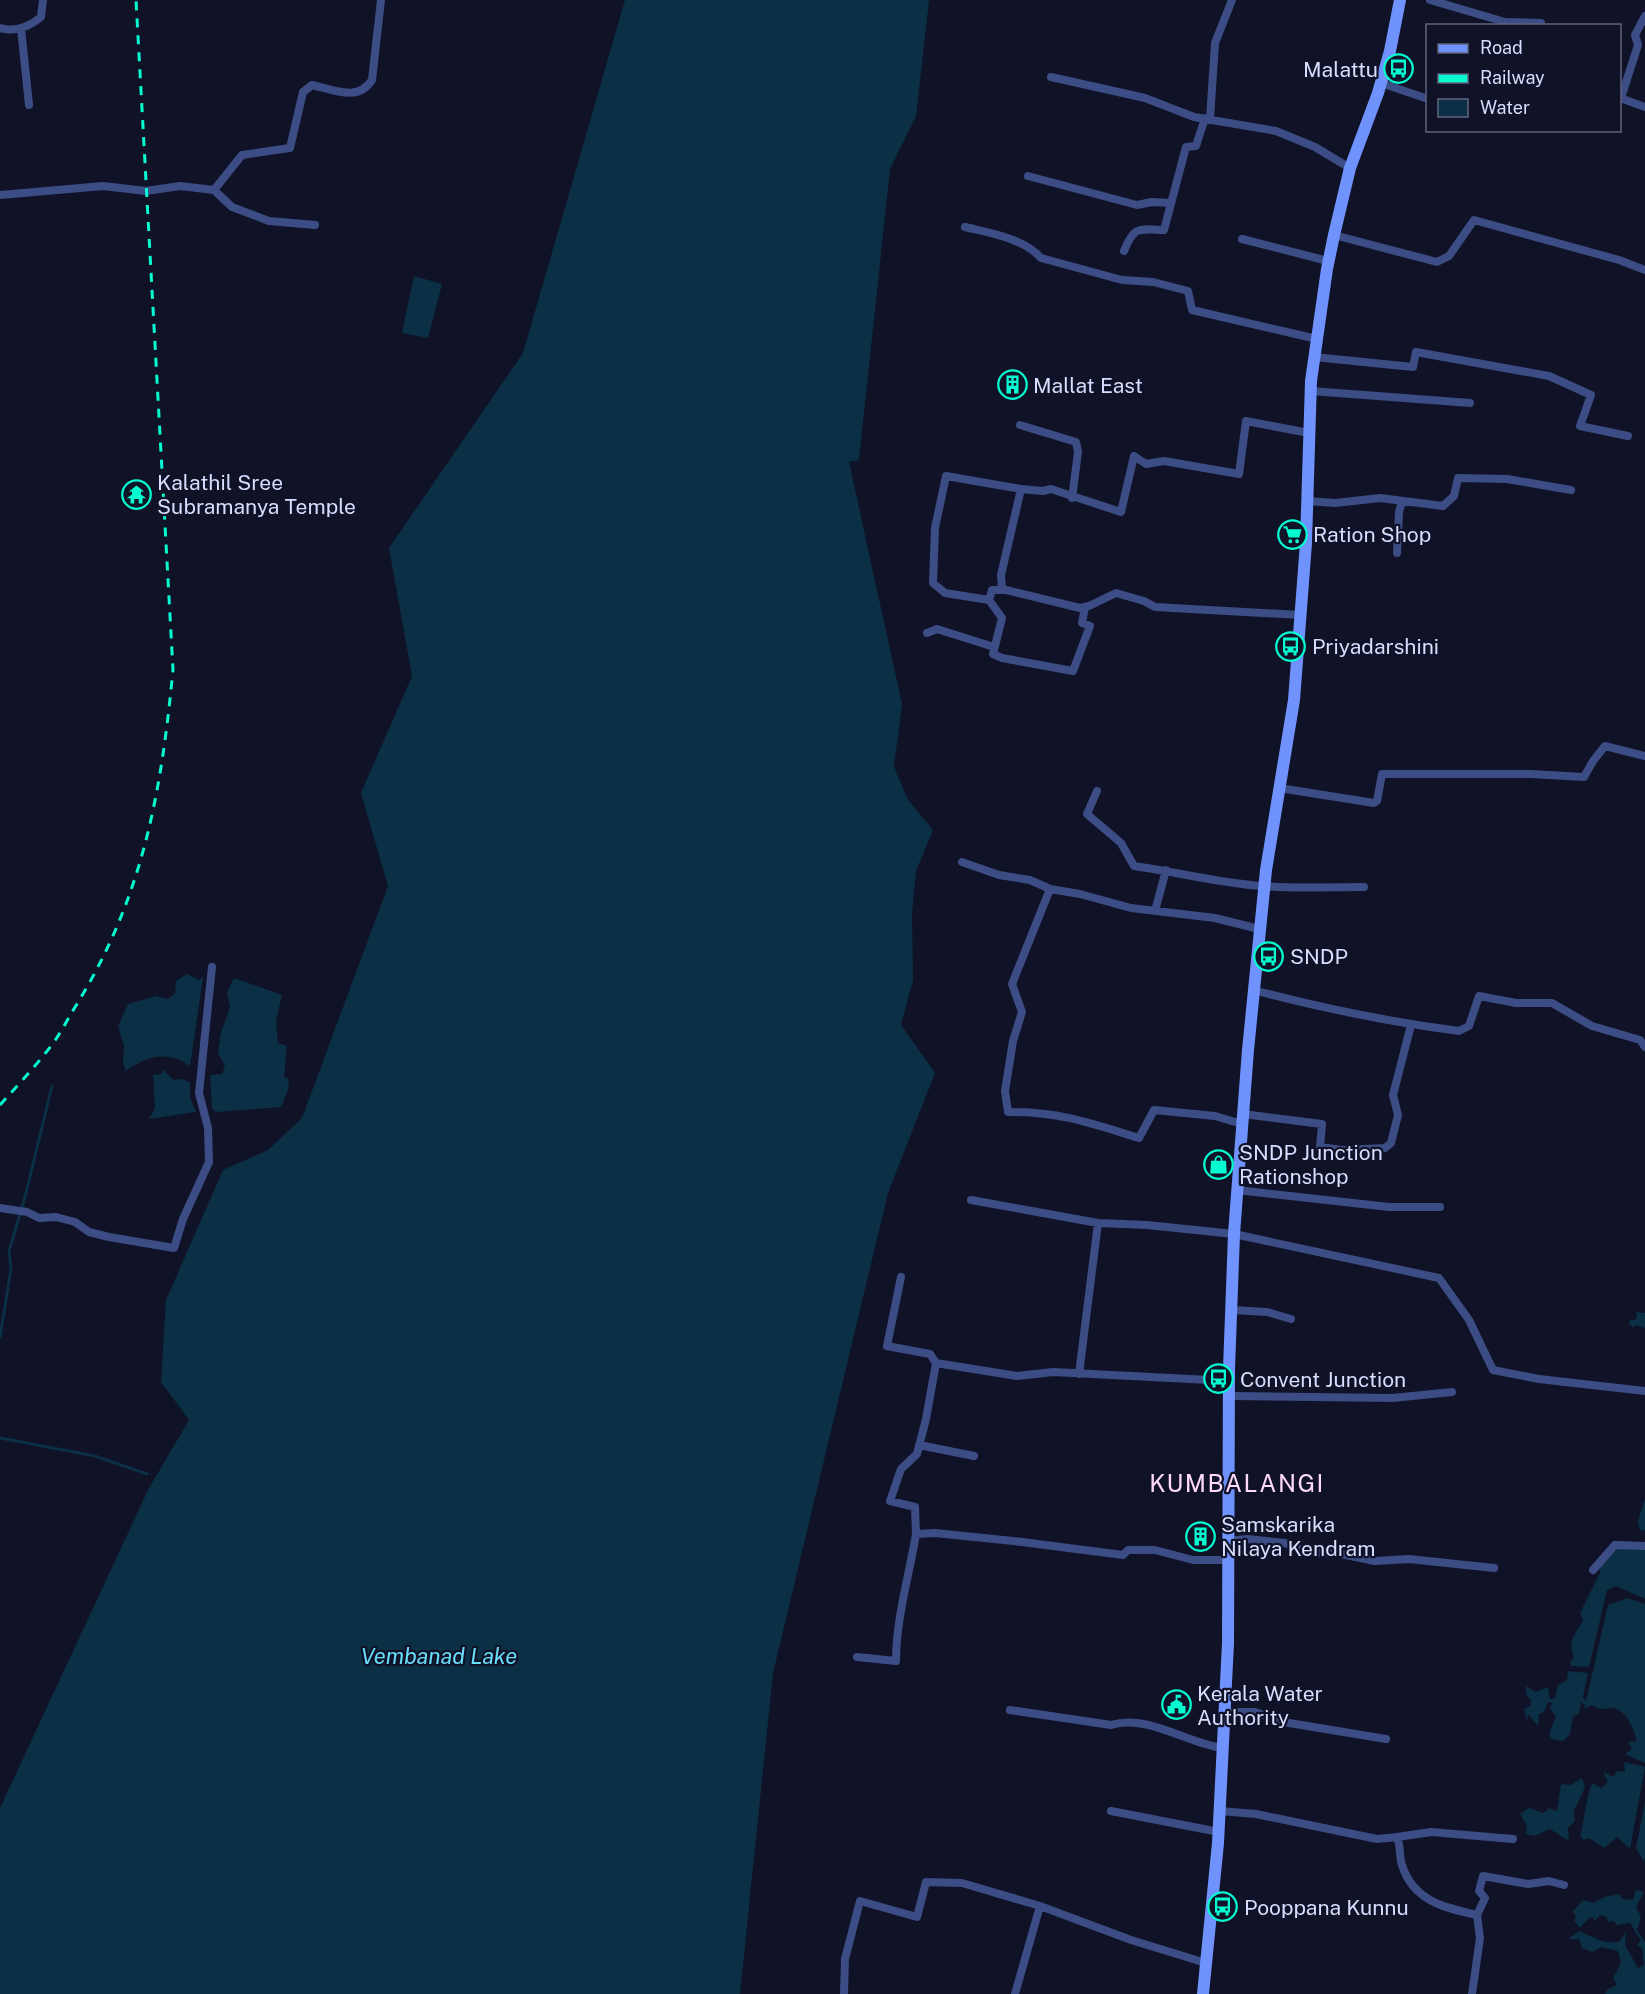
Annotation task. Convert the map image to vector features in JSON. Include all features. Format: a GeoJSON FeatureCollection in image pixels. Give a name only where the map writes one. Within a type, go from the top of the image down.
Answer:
{"type":"FeatureCollection","features":[{"type":"Feature","properties":{"kind":"main road"},"geometry":{"type":"LineString","coordinates":[[1203,1994],[1220,1811],[1228,1560],[1229,1381],[1234,1234],[1259,929],[1294,700],[1314,357],[1328,261],[1350,168],[1381,83],[1400,0]]}},
{"type":"Feature","properties":{"kind":"street"},"geometry":{"type":"LineString","coordinates":[[0,27],[10,31],[32,24],[41,17],[43,0]]}},
{"type":"Feature","properties":{"kind":"street"},"geometry":{"type":"LineString","coordinates":[[214,190],[242,155],[290,148],[303,92],[312,85],[356,93],[365,90],[372,80],[381,0]]}},
{"type":"Feature","properties":{"kind":"street"},"geometry":{"type":"LineString","coordinates":[[1124,251],[1131,233],[1139,229],[1164,230],[1186,147],[1196,146],[1208,119],[1215,43],[1232,0]]}},
{"type":"Feature","properties":{"kind":"street"},"geometry":{"type":"LineString","coordinates":[[1430,0],[1505,22],[1541,23]]}},
{"type":"Feature","properties":{"kind":"street"},"geometry":{"type":"LineString","coordinates":[[1621,95],[1638,45],[1635,35],[1645,16]]}},
{"type":"Feature","properties":{"kind":"street"},"geometry":{"type":"LineString","coordinates":[[21,28],[29,105]]}},
{"type":"Feature","properties":{"kind":"street"},"geometry":{"type":"LineString","coordinates":[[1051,77],[1145,98],[1208,119],[1276,131],[1315,147],[1350,168]]}},
{"type":"Feature","properties":{"kind":"street"},"geometry":{"type":"LineString","coordinates":[[1381,83],[1426,98]]}},
{"type":"Feature","properties":{"kind":"street"},"geometry":{"type":"LineString","coordinates":[[1621,98],[1645,107]]}},
{"type":"Feature","properties":{"kind":"street"},"geometry":{"type":"LineString","coordinates":[[1028,176],[1137,205],[1152,202],[1171,203]]}},
{"type":"Feature","properties":{"kind":"street"},"geometry":{"type":"LineString","coordinates":[[0,195],[103,186],[146,191],[180,186],[214,190],[232,207],[269,221],[315,225]]}},
{"type":"Feature","properties":{"kind":"street"},"geometry":{"type":"LineString","coordinates":[[1334,235],[1437,262],[1449,256],[1473,220],[1645,270]]}},
{"type":"Feature","properties":{"kind":"street"},"geometry":{"type":"LineString","coordinates":[[964,226],[1002,237],[1033,250],[1041,258],[1122,280],[1153,282],[1188,291],[1192,310],[1317,339]]}},
{"type":"Feature","properties":{"kind":"street"},"geometry":{"type":"LineString","coordinates":[[1242,240],[1328,261]]}},
{"type":"Feature","properties":{"kind":"street"},"geometry":{"type":"LineString","coordinates":[[1314,357],[1413,367],[1416,352],[1549,376],[1591,395],[1580,426],[1628,436]]}},
{"type":"Feature","properties":{"kind":"street"},"geometry":{"type":"LineString","coordinates":[[1311,391],[1470,403]]}},
{"type":"Feature","properties":{"kind":"street"},"geometry":{"type":"LineString","coordinates":[[1084,607],[1082,623],[1090,626],[1073,671],[1002,658],[993,654],[1002,618],[989,600],[945,594],[933,583],[935,528],[946,476],[1021,489],[1043,491],[1052,489],[1072,498],[1121,512],[1134,456],[1146,464],[1164,461],[1239,474],[1246,421],[1309,433]]}},
{"type":"Feature","properties":{"kind":"street"},"geometry":{"type":"LineString","coordinates":[[1020,425],[1076,442],[1078,452],[1072,498]]}},
{"type":"Feature","properties":{"kind":"street"},"geometry":{"type":"LineString","coordinates":[[1307,501],[1335,502],[1380,498],[1443,506],[1454,496],[1458,478],[1507,479],[1571,490]]}},
{"type":"Feature","properties":{"kind":"street"},"geometry":{"type":"LineString","coordinates":[[1004,590],[1001,575],[1005,550],[1021,489]]}},
{"type":"Feature","properties":{"kind":"street"},"geometry":{"type":"LineString","coordinates":[[1397,554],[1399,512],[1402,502]]}},
{"type":"Feature","properties":{"kind":"street"},"geometry":{"type":"LineString","coordinates":[[989,600],[992,590],[1004,590],[1084,607],[1116,593],[1144,601],[1155,607],[1300,615]]}},
{"type":"Feature","properties":{"kind":"street"},"geometry":{"type":"LineString","coordinates":[[927,633],[937,629],[994,647]]}},
{"type":"Feature","properties":{"kind":"street"},"geometry":{"type":"LineString","coordinates":[[1279,788],[1374,803],[1377,801],[1382,774],[1530,774],[1584,777],[1593,761],[1605,747],[1645,756]]}},
{"type":"Feature","properties":{"kind":"street"},"geometry":{"type":"LineString","coordinates":[[1097,791],[1087,814],[1121,843],[1134,866],[1166,870],[1216,882],[1264,887],[1364,887]]}},
{"type":"Feature","properties":{"kind":"street"},"geometry":{"type":"LineString","coordinates":[[962,862],[999,875],[1030,880],[1050,889],[1080,894],[1131,908],[1215,918],[1259,929]]}},
{"type":"Feature","properties":{"kind":"street"},"geometry":{"type":"LineString","coordinates":[[1155,911],[1166,870]]}},
{"type":"Feature","properties":{"kind":"street"},"geometry":{"type":"LineString","coordinates":[[1050,889],[1012,984],[1022,1012],[1013,1041],[1005,1091],[1008,1112],[1039,1112],[1085,1120],[1139,1138],[1154,1110],[1322,1124],[1320,1147],[1342,1150],[1384,1148],[1391,1143],[1398,1115],[1393,1095],[1412,1025]]}},
{"type":"Feature","properties":{"kind":"street"},"geometry":{"type":"LineString","coordinates":[[0,1208],[20,1211],[39,1218],[56,1217],[75,1222],[89,1232],[109,1237],[174,1248],[183,1219],[209,1162],[208,1128],[199,1093],[212,968]]}},
{"type":"Feature","properties":{"kind":"street"},"geometry":{"type":"LineString","coordinates":[[1253,990],[1329,1010],[1459,1031],[1469,1026],[1479,996],[1516,1002],[1552,1003],[1592,1026],[1640,1040],[1645,1047]]}},
{"type":"Feature","properties":{"kind":"street"},"geometry":{"type":"LineString","coordinates":[[1238,1190],[1389,1207],[1440,1207]]}},
{"type":"Feature","properties":{"kind":"street"},"geometry":{"type":"LineString","coordinates":[[971,1200],[1098,1223],[1147,1225],[1234,1234],[1439,1278],[1469,1320],[1493,1370],[1539,1379],[1645,1391]]}},
{"type":"Feature","properties":{"kind":"street"},"geometry":{"type":"LineString","coordinates":[[1078,1374],[1098,1223]]}},
{"type":"Feature","properties":{"kind":"street"},"geometry":{"type":"LineString","coordinates":[[857,1657],[896,1661],[896,1632],[907,1594],[916,1534],[915,1507],[890,1501],[901,1469],[916,1454],[919,1445],[936,1363],[930,1354],[887,1346],[901,1277]]}},
{"type":"Feature","properties":{"kind":"street"},"geometry":{"type":"LineString","coordinates":[[1231,1310],[1267,1312],[1291,1319]]}},
{"type":"Feature","properties":{"kind":"street"},"geometry":{"type":"LineString","coordinates":[[936,1363],[1017,1376],[1053,1372],[1229,1381]]}},
{"type":"Feature","properties":{"kind":"street"},"geometry":{"type":"LineString","coordinates":[[1230,1396],[1393,1398],[1452,1392]]}},
{"type":"Feature","properties":{"kind":"street"},"geometry":{"type":"LineString","coordinates":[[919,1445],[974,1456]]}},
{"type":"Feature","properties":{"kind":"street"},"geometry":{"type":"LineString","coordinates":[[916,1534],[935,1533],[1123,1555],[1128,1550],[1155,1550],[1193,1560],[1228,1560]]}},
{"type":"Feature","properties":{"kind":"street"},"geometry":{"type":"LineString","coordinates":[[1228,1541],[1247,1539],[1285,1543],[1307,1552],[1341,1554],[1375,1561],[1409,1559],[1494,1568]]}},
{"type":"Feature","properties":{"kind":"street"},"geometry":{"type":"LineString","coordinates":[[1593,1570],[1615,1545],[1645,1546]]}},
{"type":"Feature","properties":{"kind":"street"},"geometry":{"type":"LineString","coordinates":[[1010,1710],[1112,1725],[1127,1720],[1147,1724],[1202,1745],[1222,1748]]}},
{"type":"Feature","properties":{"kind":"street"},"geometry":{"type":"LineString","coordinates":[[1224,1712],[1255,1712],[1283,1722],[1386,1739]]}},
{"type":"Feature","properties":{"kind":"street"},"geometry":{"type":"LineString","coordinates":[[1112,1811],[1218,1832]]}},
{"type":"Feature","properties":{"kind":"street"},"geometry":{"type":"LineString","coordinates":[[1220,1811],[1256,1814],[1377,1839],[1431,1832],[1513,1839]]}},
{"type":"Feature","properties":{"kind":"street"},"geometry":{"type":"LineString","coordinates":[[1397,1837],[1401,1863],[1409,1884],[1425,1898],[1444,1908],[1477,1915]]}},
{"type":"Feature","properties":{"kind":"street"},"geometry":{"type":"LineString","coordinates":[[1472,1994],[1480,1938],[1477,1915],[1485,1898],[1479,1892],[1483,1876],[1528,1884],[1549,1881],[1564,1885]]}},
{"type":"Feature","properties":{"kind":"street"},"geometry":{"type":"LineString","coordinates":[[844,1994],[845,1959],[860,1901],[917,1917],[926,1882],[962,1883],[1040,1906],[1131,1940],[1206,1963]]}},
{"type":"Feature","properties":{"kind":"street"},"geometry":{"type":"LineString","coordinates":[[1015,1994],[1040,1906]]}},
{"type":"Feature","properties":{"kind":"water","name":"Vembanad Lake"},"geometry":{"type":"Polygon","coordinates":[[[625,0],[929,0],[916,116],[890,169],[859,460],[849,462],[902,704],[894,767],[908,800],[933,830],[916,871],[912,913],[913,980],[901,1025],[935,1073],[888,1193],[773,1673],[740,1994],[0,1994],[0,1808],[148,1490],[189,1420],[161,1382],[166,1300],[223,1170],[268,1150],[302,1118],[388,886],[361,793],[412,676],[389,548],[523,353],[625,0]]]}},
{"type":"Feature","properties":{"kind":"water"},"geometry":{"type":"Polygon","coordinates":[[[414,276],[442,284],[428,338],[402,333],[414,276]]]}},
{"type":"Feature","properties":{"kind":"water"},"geometry":{"type":"Polygon","coordinates":[[[187,974],[199,980],[203,977],[190,1066],[173,1058],[157,1057],[126,1071],[123,1063],[124,1046],[118,1026],[128,1004],[156,996],[167,999],[175,994],[176,981],[187,974]]]}},
{"type":"Feature","properties":{"kind":"water"},"geometry":{"type":"Polygon","coordinates":[[[234,978],[282,995],[276,1021],[278,1043],[287,1046],[284,1077],[289,1079],[288,1090],[281,1107],[216,1112],[212,1108],[210,1075],[222,1074],[225,1066],[218,1053],[221,1032],[230,1008],[227,992],[234,978]]]}},
{"type":"Feature","properties":{"kind":"water"},"geometry":{"type":"Polygon","coordinates":[[[164,1070],[173,1080],[183,1079],[190,1083],[190,1097],[196,1112],[149,1119],[155,1108],[153,1075],[161,1074],[164,1070]]]}},
{"type":"Feature","properties":{"kind":"water"},"geometry":{"type":"Polygon","coordinates":[[[1636,1312],[1645,1313],[1645,1328],[1635,1325],[1634,1328],[1629,1324],[1630,1320],[1635,1320],[1637,1317],[1636,1312]]]}},
{"type":"Feature","properties":{"kind":"water"},"geometry":{"type":"Polygon","coordinates":[[[1645,1499],[1645,1530],[1640,1531],[1638,1521],[1645,1499]]]}},
{"type":"Feature","properties":{"kind":"water"},"geometry":{"type":"Polygon","coordinates":[[[1618,1549],[1645,1549],[1645,1599],[1616,1586],[1607,1590],[1589,1667],[1571,1666],[1570,1662],[1574,1657],[1572,1643],[1583,1621],[1580,1613],[1600,1573],[1599,1565],[1618,1549]]]}},
{"type":"Feature","properties":{"kind":"water"},"geometry":{"type":"Polygon","coordinates":[[[1627,1598],[1645,1604],[1645,1763],[1625,1754],[1632,1749],[1628,1742],[1637,1741],[1634,1731],[1621,1711],[1610,1708],[1601,1709],[1592,1705],[1584,1709],[1585,1705],[1581,1702],[1579,1714],[1573,1716],[1570,1734],[1563,1741],[1551,1739],[1549,1733],[1556,1717],[1550,1708],[1552,1703],[1548,1702],[1544,1712],[1539,1714],[1538,1726],[1528,1714],[1527,1722],[1524,1709],[1530,1706],[1531,1701],[1526,1694],[1526,1686],[1536,1692],[1548,1687],[1550,1699],[1555,1698],[1558,1685],[1567,1680],[1568,1671],[1588,1673],[1583,1697],[1586,1701],[1608,1605],[1627,1598]]]}},
{"type":"Feature","properties":{"kind":"water"},"geometry":{"type":"Polygon","coordinates":[[[1624,1762],[1645,1767],[1630,1849],[1617,1837],[1604,1848],[1589,1838],[1583,1840],[1580,1836],[1588,1797],[1592,1783],[1601,1788],[1608,1782],[1603,1772],[1614,1777],[1616,1771],[1625,1772],[1624,1762]]]}},
{"type":"Feature","properties":{"kind":"water"},"geometry":{"type":"Polygon","coordinates":[[[1582,1778],[1585,1787],[1574,1811],[1575,1821],[1568,1828],[1569,1841],[1550,1829],[1534,1836],[1526,1834],[1527,1826],[1520,1814],[1529,1808],[1543,1813],[1549,1808],[1557,1811],[1561,1784],[1571,1785],[1582,1778]]]}},
{"type":"Feature","properties":{"kind":"water"},"geometry":{"type":"Polygon","coordinates":[[[1645,1802],[1645,1856],[1644,1862],[1636,1848],[1645,1802]]]}},
{"type":"Feature","properties":{"kind":"water"},"geometry":{"type":"Polygon","coordinates":[[[1636,1890],[1644,1892],[1636,1907],[1641,1917],[1637,1930],[1645,1942],[1645,1994],[1605,1994],[1608,1989],[1617,1985],[1613,1978],[1621,1963],[1618,1951],[1601,1947],[1592,1952],[1582,1948],[1579,1939],[1568,1939],[1579,1931],[1604,1942],[1619,1942],[1626,1932],[1625,1945],[1638,1968],[1644,1965],[1642,1948],[1637,1945],[1641,1941],[1630,1923],[1616,1925],[1614,1921],[1608,1922],[1606,1917],[1600,1915],[1594,1922],[1594,1917],[1589,1918],[1580,1928],[1574,1920],[1576,1918],[1573,1911],[1583,1900],[1594,1903],[1604,1897],[1620,1894],[1622,1899],[1633,1900],[1636,1890]]]}},
{"type":"Feature","properties":{"kind":"waterway"},"geometry":{"type":"LineString","coordinates":[[0,1337],[11,1269],[9,1251],[25,1197],[52,1086]]}},
{"type":"Feature","properties":{"kind":"waterway"},"geometry":{"type":"LineString","coordinates":[[0,1438],[95,1456],[147,1474]]}},
{"type":"Feature","properties":{"kind":"railway"},"geometry":{"type":"LineString","coordinates":[[0,1105],[58,1036],[100,964],[118,924],[133,884],[155,802],[168,716],[173,670],[136,0]]}},
{"type":"Feature","properties":{"kind":"place","name":"Malattu"},"geometry":{"type":"Point","coordinates":[1399,69]}},
{"type":"Feature","properties":{"kind":"place","name":"Mallat East"},"geometry":{"type":"Point","coordinates":[1012,385]}},
{"type":"Feature","properties":{"kind":"place","name":"Kalathil Sree Subramanya Temple"},"geometry":{"type":"Point","coordinates":[136,494]}},
{"type":"Feature","properties":{"kind":"place","name":"Ration Shop"},"geometry":{"type":"Point","coordinates":[1292,534]}},
{"type":"Feature","properties":{"kind":"place","name":"Priyadarshini"},"geometry":{"type":"Point","coordinates":[1291,646]}},
{"type":"Feature","properties":{"kind":"place","name":"SNDP"},"geometry":{"type":"Point","coordinates":[1269,956]}},
{"type":"Feature","properties":{"kind":"place","name":"SNDP Junction Rationshop"},"geometry":{"type":"Point","coordinates":[1218,1164]}},
{"type":"Feature","properties":{"kind":"place","name":"Convent Junction"},"geometry":{"type":"Point","coordinates":[1219,1379]}},
{"type":"Feature","properties":{"kind":"place","name":"Samskarika Nilaya Kendram"},"geometry":{"type":"Point","coordinates":[1200,1536]}},
{"type":"Feature","properties":{"kind":"place","name":"Kerala Water Authority"},"geometry":{"type":"Point","coordinates":[1176,1705]}},
{"type":"Feature","properties":{"kind":"place","name":"Pooppana Kunnu"},"geometry":{"type":"Point","coordinates":[1223,1907]}},
{"type":"Feature","properties":{"kind":"district","name":"KUMBALANGI"},"geometry":{"type":"Point","coordinates":[1237,1483]}}]}
